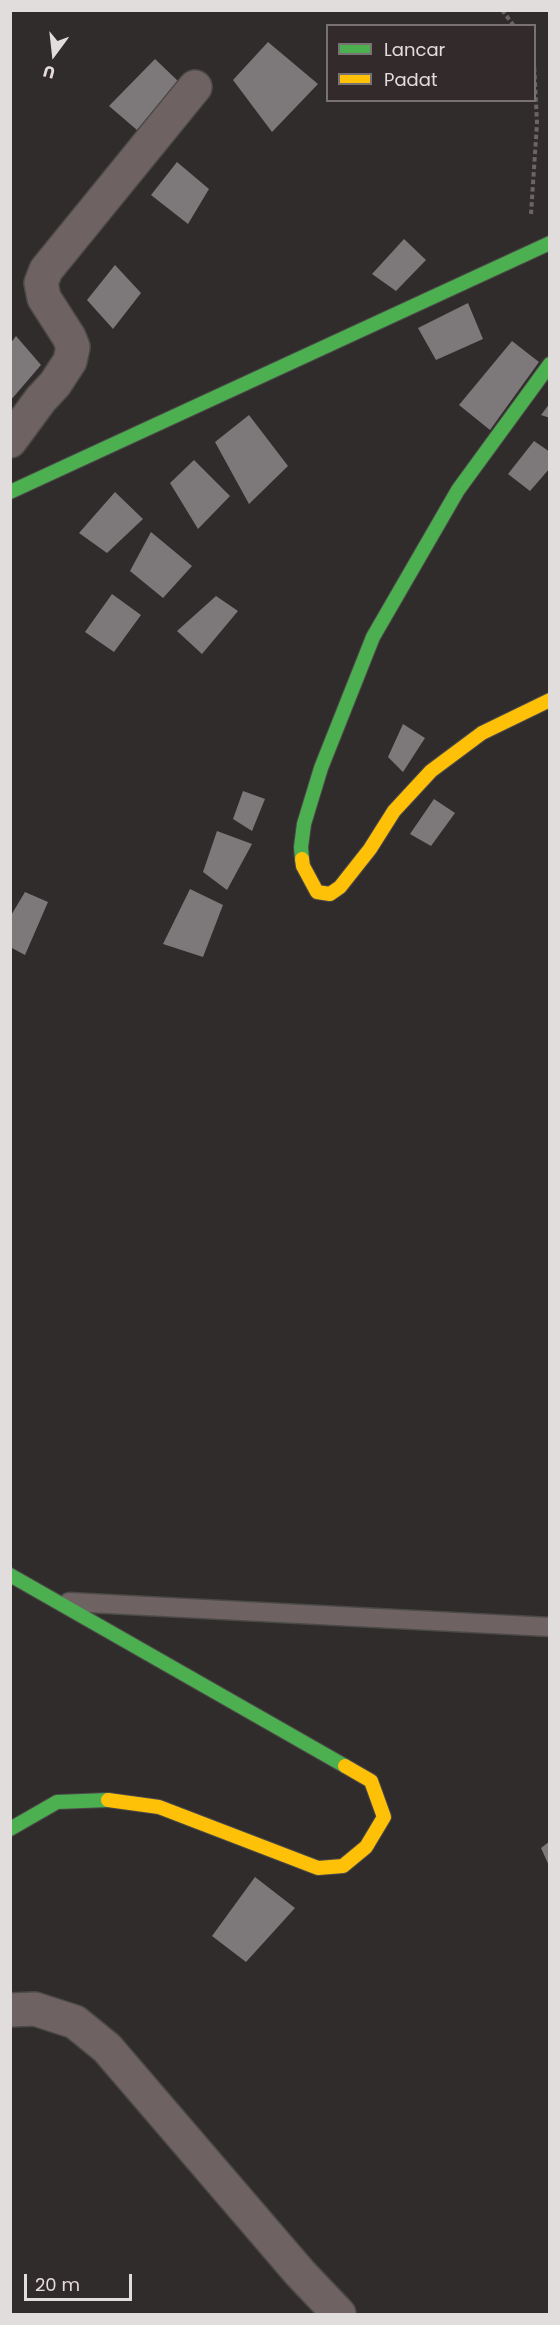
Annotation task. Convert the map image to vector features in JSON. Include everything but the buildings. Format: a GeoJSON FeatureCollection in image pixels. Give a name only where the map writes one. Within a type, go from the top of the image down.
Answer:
{"type":"FeatureCollection","features":[{"type":"Feature","properties":{"kind":"street"},"geometry":{"type":"LineString","coordinates":[[10,441],[40,399],[56,384],[70,361],[73,347],[44,298],[41,283],[46,270],[195,87]]}},
{"type":"Feature","properties":{"kind":"street"},"geometry":{"type":"LineString","coordinates":[[10,492],[549,243]]}},
{"type":"Feature","properties":{"kind":"street"},"geometry":{"type":"LineString","coordinates":[[549,364],[458,490],[373,637],[321,768],[304,824],[301,847],[303,866],[317,892],[330,894],[340,887],[370,849],[394,811],[431,771],[482,733],[549,700]]}},
{"type":"Feature","properties":{"kind":"street"},"geometry":{"type":"LineString","coordinates":[[10,1575],[371,1780],[384,1817],[366,1847],[343,1866],[318,1868],[159,1807],[106,1800],[57,1802],[10,1829]]}},
{"type":"Feature","properties":{"kind":"street"},"geometry":{"type":"LineString","coordinates":[[10,2010],[35,2009],[75,2022],[107,2048],[300,2273],[339,2314]]}},
{"type":"Feature","properties":{"kind":"lane"},"geometry":{"type":"LineString","coordinates":[[56,1601],[549,1627]]}},
{"type":"Feature","properties":{"kind":"path"},"geometry":{"type":"LineString","coordinates":[[502,10],[512,24]]}},
{"type":"Feature","properties":{"kind":"path"},"geometry":{"type":"LineString","coordinates":[[527,252],[536,157],[535,102]]}},
{"type":"Feature","properties":{"kind":"traffic: fast"},"geometry":{"type":"LineString","coordinates":[[10,492],[550,243]]}},
{"type":"Feature","properties":{"kind":"traffic: fast"},"geometry":{"type":"LineString","coordinates":[[302,859],[304,824],[321,768],[373,637],[458,490],[550,364]]}},
{"type":"Feature","properties":{"kind":"traffic: fast"},"geometry":{"type":"LineString","coordinates":[[10,1575],[345,1766]]}},
{"type":"Feature","properties":{"kind":"traffic: fast"},"geometry":{"type":"LineString","coordinates":[[10,1829],[57,1802],[108,1800]]}},
{"type":"Feature","properties":{"kind":"traffic: slow"},"geometry":{"type":"LineString","coordinates":[[302,859],[303,866],[317,892],[330,894],[340,887],[370,849],[394,811],[431,771],[482,733],[550,700]]}},
{"type":"Feature","properties":{"kind":"traffic: slow"},"geometry":{"type":"LineString","coordinates":[[108,1800],[159,1807],[318,1868],[343,1866],[366,1847],[384,1817],[371,1781],[345,1766]]}}]}
